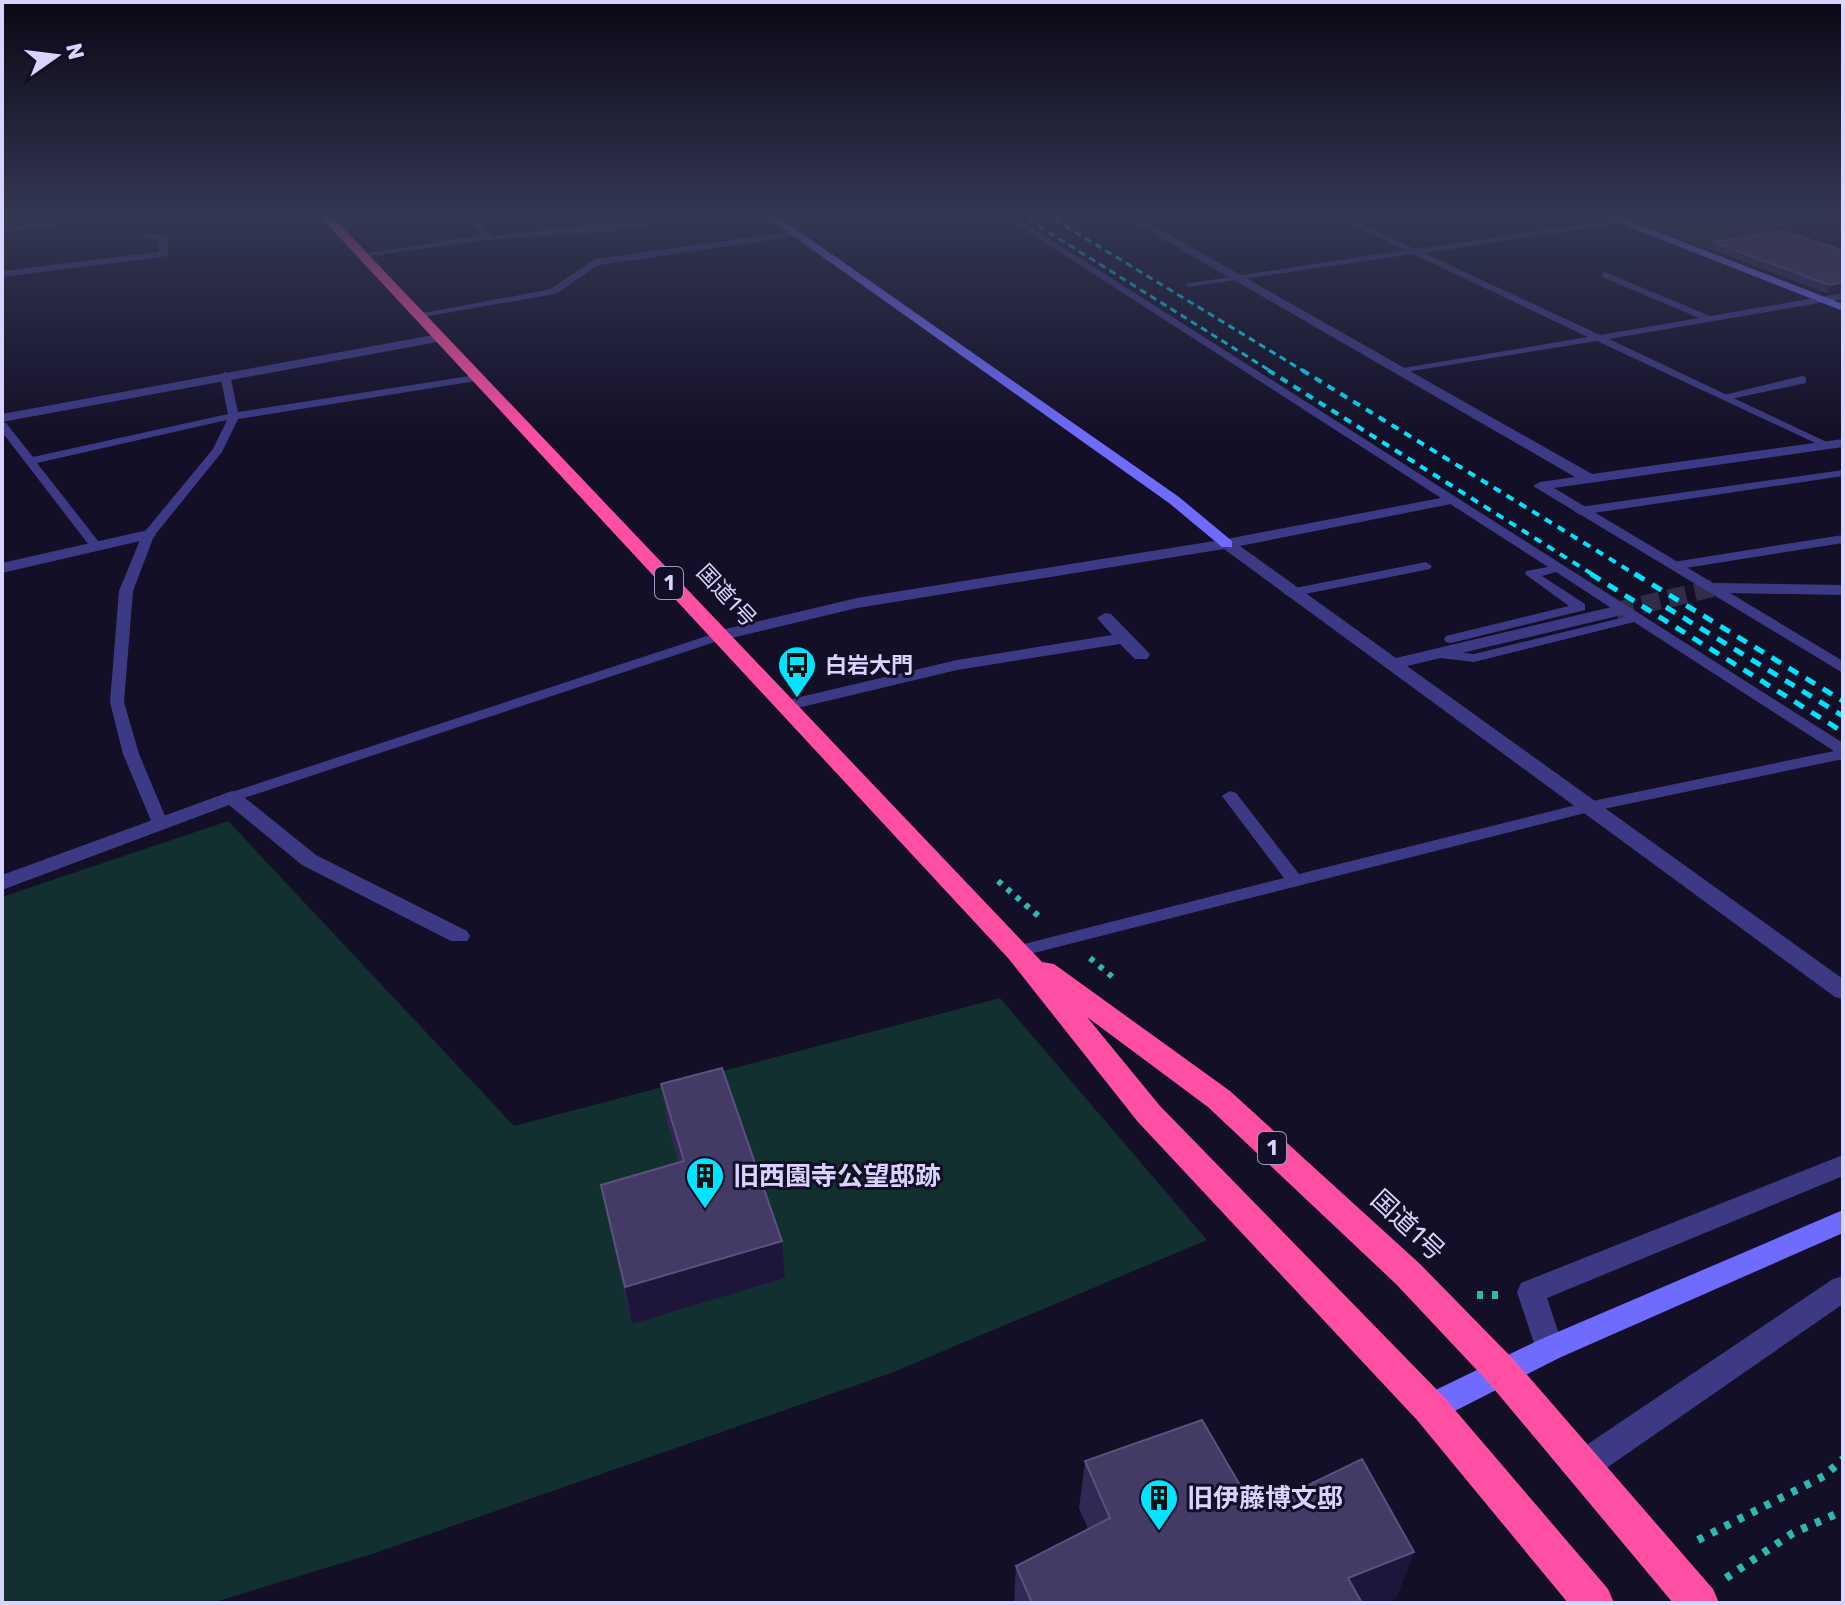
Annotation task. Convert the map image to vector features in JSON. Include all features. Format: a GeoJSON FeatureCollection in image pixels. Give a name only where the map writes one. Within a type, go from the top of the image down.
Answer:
{"type":"FeatureCollection","features":[{"type":"Feature","properties":{"kind":"highway","name":"国道1号"},"geometry":{"type":"LineString","coordinates":[[392,288],[1018,951],[1149,1114],[1430,1408],[1594,1603]]}},
{"type":"Feature","properties":{"kind":"highway","name":"国道1号"},"geometry":{"type":"LineString","coordinates":[[1018,951],[1219,1099],[1408,1274],[1502,1372],[1581,1467],[1710,1592]]}},
{"type":"Feature","properties":{"kind":"street"},"geometry":{"type":"LineString","coordinates":[[552,292],[558,288]]}},
{"type":"Feature","properties":{"kind":"street"},"geometry":{"type":"LineString","coordinates":[[871,288],[1174,500],[1290,593],[1843,991]]}},
{"type":"Feature","properties":{"kind":"street"},"geometry":{"type":"LineString","coordinates":[[1255,288],[1588,478]]}},
{"type":"Feature","properties":{"kind":"street"},"geometry":{"type":"LineString","coordinates":[[1791,288],[1843,308]]}},
{"type":"Feature","properties":{"kind":"street"},"geometry":{"type":"LineString","coordinates":[[2,418],[439,338]]}},
{"type":"Feature","properties":{"kind":"street"},"geometry":{"type":"LineString","coordinates":[[1726,396],[1802,380]]}},
{"type":"Feature","properties":{"kind":"street"},"geometry":{"type":"LineString","coordinates":[[1835,444],[1540,486],[1843,668]]}},
{"type":"Feature","properties":{"kind":"street"},"geometry":{"type":"LineString","coordinates":[[719,636],[857,603],[1227,544],[1451,500]]}},
{"type":"Feature","properties":{"kind":"street"},"geometry":{"type":"LineString","coordinates":[[2,568],[148,535]]}},
{"type":"Feature","properties":{"kind":"street"},"geometry":{"type":"LineString","coordinates":[[1713,588],[1843,590]]}},
{"type":"Feature","properties":{"kind":"street"},"geometry":{"type":"LineString","coordinates":[[1391,665],[1616,611]]}},
{"type":"Feature","properties":{"kind":"street"},"geometry":{"type":"LineString","coordinates":[[1105,618],[1141,655]]}},
{"type":"Feature","properties":{"kind":"street"},"geometry":{"type":"LineString","coordinates":[[785,706],[957,665],[1124,638]]}},
{"type":"Feature","properties":{"kind":"street"},"geometry":{"type":"LineString","coordinates":[[1437,654],[1451,639]]}},
{"type":"Feature","properties":{"kind":"street"},"geometry":{"type":"LineString","coordinates":[[2,883],[232,797],[309,860],[459,936]]}},
{"type":"Feature","properties":{"kind":"street"},"geometry":{"type":"LineString","coordinates":[[1549,1349],[1531,1292],[1843,1165]]}},
{"type":"Feature","properties":{"kind":"street"},"geometry":{"type":"LineString","coordinates":[[1430,1408],[1549,1349],[1843,1221]]}},
{"type":"Feature","properties":{"kind":"street"},"geometry":{"type":"LineString","coordinates":[[1581,1467],[1843,1288]]}},
{"type":"Feature","properties":{"kind":"lane"},"geometry":{"type":"LineString","coordinates":[[1120,288],[1843,752]]}},
{"type":"Feature","properties":{"kind":"lane"},"geometry":{"type":"LineString","coordinates":[[1492,288],[1835,444]]}},
{"type":"Feature","properties":{"kind":"lane"},"geometry":{"type":"LineString","coordinates":[[1635,288],[1709,319]]}},
{"type":"Feature","properties":{"kind":"lane"},"geometry":{"type":"LineString","coordinates":[[417,315],[552,292]]}},
{"type":"Feature","properties":{"kind":"lane"},"geometry":{"type":"LineString","coordinates":[[1403,371],[1843,296]]}},
{"type":"Feature","properties":{"kind":"lane"},"geometry":{"type":"LineString","coordinates":[[160,823],[131,754],[117,702],[126,591],[148,535],[218,450],[234,416],[225,375]]}},
{"type":"Feature","properties":{"kind":"lane"},"geometry":{"type":"LineString","coordinates":[[30,461],[234,416],[476,378]]}},
{"type":"Feature","properties":{"kind":"lane"},"geometry":{"type":"LineString","coordinates":[[2,425],[96,546]]}},
{"type":"Feature","properties":{"kind":"lane"},"geometry":{"type":"LineString","coordinates":[[1580,511],[1843,473]]}},
{"type":"Feature","properties":{"kind":"lane"},"geometry":{"type":"LineString","coordinates":[[1673,566],[1843,539]]}},
{"type":"Feature","properties":{"kind":"lane"},"geometry":{"type":"LineString","coordinates":[[1290,593],[1426,566]]}},
{"type":"Feature","properties":{"kind":"lane"},"geometry":{"type":"LineString","coordinates":[[1451,639],[1580,607],[1531,574],[1559,568]]}},
{"type":"Feature","properties":{"kind":"lane"},"geometry":{"type":"LineString","coordinates":[[1437,654],[1474,658],[1636,618]]}},
{"type":"Feature","properties":{"kind":"lane"},"geometry":{"type":"LineString","coordinates":[[232,797],[719,636]]}},
{"type":"Feature","properties":{"kind":"lane"},"geometry":{"type":"LineString","coordinates":[[1018,951],[1588,807],[1843,752]]}},
{"type":"Feature","properties":{"kind":"lane"},"geometry":{"type":"LineString","coordinates":[[1230,796],[1295,881]]}},
{"type":"Feature","properties":{"kind":"path"},"geometry":{"type":"LineString","coordinates":[[993,877],[1122,985]]}},
{"type":"Feature","properties":{"kind":"path"},"geometry":{"type":"LineString","coordinates":[[1466,1290],[1478,1295]]}},
{"type":"Feature","properties":{"kind":"path"},"geometry":{"type":"LineString","coordinates":[[1688,1545],[1824,1476],[1843,1459]]}},
{"type":"Feature","properties":{"kind":"path"},"geometry":{"type":"LineString","coordinates":[[1710,1592],[1793,1533],[1843,1511]]}},
{"type":"Feature","properties":{"kind":"green space"},"geometry":{"type":"Polygon","coordinates":[[[228,821],[514,1126],[1000,998],[1207,1240],[891,1373],[375,1553],[212,1603],[2,1603],[2,897],[228,821]]]}},
{"type":"Feature","properties":{"kind":"building","name":"旧西園寺公望邸跡"},"geometry":{"type":"Polygon","coordinates":[[[722,1068],[782,1241],[625,1287],[601,1185],[684,1161],[661,1084],[722,1068]]]}},
{"type":"Feature","properties":{"kind":"building"},"geometry":{"type":"Polygon","coordinates":[[[1202,1420],[1255,1511],[1362,1459],[1414,1552],[1348,1578],[1362,1603],[1032,1603],[1016,1566],[1110,1518],[1085,1461],[1202,1420]]]}},
{"type":"Feature","properties":{"kind":"tunnel"},"geometry":{"type":"LineString","coordinates":[[1616,611],[1713,588]]}},
{"type":"Feature","properties":{"kind":"railway"},"geometry":{"type":"LineString","coordinates":[[1138,288],[1272,372]]}},
{"type":"Feature","properties":{"kind":"railway"},"geometry":{"type":"LineString","coordinates":[[1167,288],[1305,372]]}},
{"type":"Feature","properties":{"kind":"railway"},"geometry":{"type":"LineString","coordinates":[[1268,370],[1595,576]]}},
{"type":"Feature","properties":{"kind":"railway"},"geometry":{"type":"LineString","coordinates":[[1302,370],[1638,576]]}},
{"type":"Feature","properties":{"kind":"railway"},"geometry":{"type":"LineString","coordinates":[[1591,574],[1843,732]]}},
{"type":"Feature","properties":{"kind":"railway"},"geometry":{"type":"LineString","coordinates":[[1635,574],[1843,701]]}},
{"type":"Feature","properties":{"kind":"railway"},"geometry":{"type":"LineString","coordinates":[[1666,607],[1843,716]]}},
{"type":"Feature","properties":{"kind":"place","name":"白岩大門"},"geometry":{"type":"Point","coordinates":[797,699]}},
{"type":"Feature","properties":{"kind":"place","name":"旧西園寺公望邸跡"},"geometry":{"type":"Point","coordinates":[705,1210]}},
{"type":"Feature","properties":{"kind":"place","name":"旧伊藤博文邸"},"geometry":{"type":"Point","coordinates":[1159,1532]}}]}
